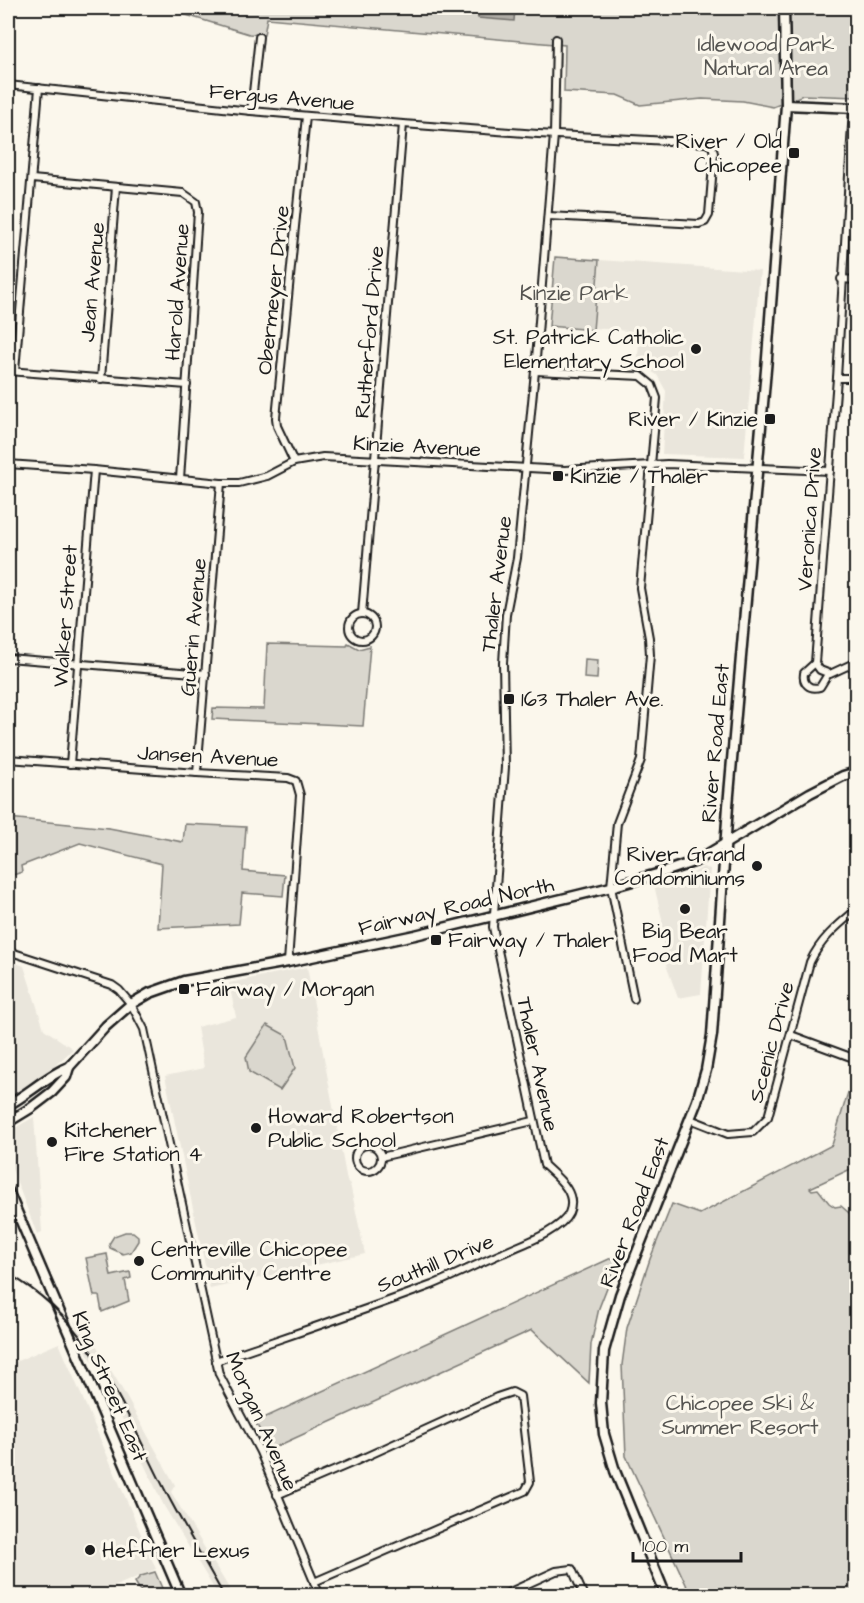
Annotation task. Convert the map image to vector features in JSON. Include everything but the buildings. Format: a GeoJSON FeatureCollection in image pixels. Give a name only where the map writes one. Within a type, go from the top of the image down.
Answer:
{"type":"FeatureCollection","features":[{"type":"Feature","properties":{"kind":"street","name":"River Road East"},"geometry":{"type":"LineString","coordinates":[[666,1596],[615,1471],[604,1434],[602,1403],[604,1352],[620,1295],[690,1119],[706,1070],[712,1035],[725,842],[786,105],[784,8]]}},
{"type":"Feature","properties":{"kind":"street"},"geometry":{"type":"LineString","coordinates":[[251,111],[259,37]]}},
{"type":"Feature","properties":{"kind":"street","name":"Thaler Avenue"},"geometry":{"type":"LineString","coordinates":[[544,1165],[493,934],[493,916],[505,767],[503,663],[506,614],[517,558],[535,371],[554,135],[556,39]]}},
{"type":"Feature","properties":{"kind":"street","name":"Fergus Avenue"},"geometry":{"type":"LineString","coordinates":[[8,85],[306,116],[554,135],[706,143],[712,146],[714,153],[709,215],[705,222],[699,224],[548,216]]}},
{"type":"Feature","properties":{"kind":"street"},"geometry":{"type":"LineString","coordinates":[[15,371],[39,88]]}},
{"type":"Feature","properties":{"kind":"street"},"geometry":{"type":"LineString","coordinates":[[786,105],[855,108]]}},
{"type":"Feature","properties":{"kind":"street","name":"Veronica Drive"},"geometry":{"type":"LineString","coordinates":[[855,108],[815,663],[804,673],[804,680],[812,688],[820,687],[828,674],[856,662]]}},
{"type":"Feature","properties":{"kind":"street","name":"Obermeyer Drive"},"geometry":{"type":"LineString","coordinates":[[294,462],[277,426],[276,418],[306,116]]}},
{"type":"Feature","properties":{"kind":"street","name":"Rutherford Drive"},"geometry":{"type":"LineString","coordinates":[[362,614],[403,124]]}},
{"type":"Feature","properties":{"kind":"street","name":"Harold Avenue"},"geometry":{"type":"LineString","coordinates":[[32,179],[183,193],[196,202],[198,212],[197,255],[180,479]]}},
{"type":"Feature","properties":{"kind":"street","name":"Jean Avenue"},"geometry":{"type":"LineString","coordinates":[[101,380],[116,187]]}},
{"type":"Feature","properties":{"kind":"street"},"geometry":{"type":"LineString","coordinates":[[841,279],[856,280]]}},
{"type":"Feature","properties":{"kind":"street"},"geometry":{"type":"LineString","coordinates":[[8,371],[187,385]]}},
{"type":"Feature","properties":{"kind":"street"},"geometry":{"type":"LineString","coordinates":[[535,371],[634,375],[647,380],[656,391],[640,588],[650,655],[641,760],[617,823],[611,887],[634,999]]}},
{"type":"Feature","properties":{"kind":"street"},"geometry":{"type":"LineString","coordinates":[[837,378],[856,378]]}},
{"type":"Feature","properties":{"kind":"street","name":"Kinzie Avenue"},"geometry":{"type":"LineString","coordinates":[[8,464],[221,483],[255,481],[294,462],[322,457],[525,469],[587,470],[651,465],[830,471]]}},
{"type":"Feature","properties":{"kind":"street","name":"Walker Street"},"geometry":{"type":"LineString","coordinates":[[70,764],[94,470]]}},
{"type":"Feature","properties":{"kind":"street","name":"Guerin Avenue"},"geometry":{"type":"LineString","coordinates":[[197,773],[221,483]]}},
{"type":"Feature","properties":{"kind":"street","name":"Rutherford Drive"},"geometry":{"type":"LineString","coordinates":[[362,614],[371,617],[376,627],[373,636],[361,641],[353,637],[349,625],[356,615],[362,614]]}},
{"type":"Feature","properties":{"kind":"street"},"geometry":{"type":"LineString","coordinates":[[8,658],[206,674]]}},
{"type":"Feature","properties":{"kind":"street"},"geometry":{"type":"LineString","coordinates":[[815,663],[820,670],[828,674]]}},
{"type":"Feature","properties":{"kind":"street","name":"Jansen Avenue"},"geometry":{"type":"LineString","coordinates":[[8,759],[288,778],[296,782],[300,795],[288,962]]}},
{"type":"Feature","properties":{"kind":"street","name":"Fairway Road North"},"geometry":{"type":"LineString","coordinates":[[8,1122],[52,1092],[66,1077],[69,1067],[106,1026],[131,1004],[150,993],[184,981],[288,962],[493,916],[611,887],[696,861],[818,789],[856,772]]}},
{"type":"Feature","properties":{"kind":"street","name":"Scenic Drive"},"geometry":{"type":"LineString","coordinates":[[690,1119],[728,1134],[753,1132],[768,1117],[810,962],[817,946],[831,930],[856,910]]}},
{"type":"Feature","properties":{"kind":"street","name":"Morgan Avenue"},"geometry":{"type":"LineString","coordinates":[[8,951],[112,985],[131,1004],[144,1029],[219,1374],[260,1452],[320,1596]]}},
{"type":"Feature","properties":{"kind":"street"},"geometry":{"type":"LineString","coordinates":[[791,1035],[856,1059]]}},
{"type":"Feature","properties":{"kind":"street","name":"Fairway Road North"},"geometry":{"type":"LineString","coordinates":[[8,1105],[60,1070],[69,1067]]}},
{"type":"Feature","properties":{"kind":"street"},"geometry":{"type":"LineString","coordinates":[[381,1156],[533,1121]]}},
{"type":"Feature","properties":{"kind":"street"},"geometry":{"type":"LineString","coordinates":[[364,1145],[377,1149],[381,1156],[379,1165],[368,1171],[360,1168],[355,1160],[356,1152],[364,1145]]}},
{"type":"Feature","properties":{"kind":"street","name":"Southill Drive"},"geometry":{"type":"LineString","coordinates":[[216,1361],[434,1284],[531,1240],[560,1224],[569,1213],[571,1197],[563,1182],[544,1165]]}},
{"type":"Feature","properties":{"kind":"street","name":"King Street East"},"geometry":{"type":"LineString","coordinates":[[8,1191],[181,1596]]}},
{"type":"Feature","properties":{"kind":"street"},"geometry":{"type":"LineString","coordinates":[[277,1495],[497,1397],[512,1392],[520,1396],[530,1482],[525,1491],[314,1582]]}},
{"type":"Feature","properties":{"kind":"street"},"geometry":{"type":"LineString","coordinates":[[501,1596],[556,1571],[572,1569],[584,1596]]}},
{"type":"Feature","properties":{"kind":"shaded area"},"geometry":{"type":"Polygon","coordinates":[[[479,8],[515,8],[514,21],[478,18],[479,8]]]}},
{"type":"Feature","properties":{"kind":"shaded area","name":"St. Patrick Catholic Elementary School"},"geometry":{"type":"Polygon","coordinates":[[[599,260],[760,271],[744,457],[662,454],[666,391],[657,375],[637,366],[640,332],[593,328],[599,260]]]}},
{"type":"Feature","properties":{"kind":"shaded area"},"geometry":{"type":"Polygon","coordinates":[[[703,867],[710,869],[701,994],[678,998],[664,959],[662,919],[654,885],[688,876],[703,867]]]}},
{"type":"Feature","properties":{"kind":"shaded area"},"geometry":{"type":"Polygon","coordinates":[[[8,960],[24,966],[44,1029],[73,1049],[46,1074],[8,1098],[8,960]]]}},
{"type":"Feature","properties":{"kind":"shaded area","name":"Howard Robertson Public School"},"geometry":{"type":"Polygon","coordinates":[[[307,967],[347,1181],[350,1184],[365,1254],[210,1289],[165,1076],[204,1068],[197,1027],[236,1017],[229,983],[307,967]]]}},
{"type":"Feature","properties":{"kind":"shaded area"},"geometry":{"type":"Polygon","coordinates":[[[34,1117],[42,1232],[37,1234],[8,1159],[8,1132],[34,1117]]]}},
{"type":"Feature","properties":{"kind":"shaded area"},"geometry":{"type":"Polygon","coordinates":[[[74,1321],[89,1333],[122,1389],[175,1485],[171,1492],[233,1595],[218,1595],[164,1506],[98,1368],[88,1355],[74,1321]]]}},
{"type":"Feature","properties":{"kind":"shaded area"},"geometry":{"type":"Polygon","coordinates":[[[59,1343],[156,1569],[94,1595],[8,1595],[8,1365],[59,1343]]]}},
{"type":"Feature","properties":{"kind":"green space","name":"Idlewood Park Natural Area"},"geometry":{"type":"Polygon","coordinates":[[[163,8],[856,8],[856,97],[803,95],[773,107],[743,101],[702,99],[640,105],[617,95],[564,92],[565,45],[267,18],[264,35],[249,34],[163,8]]]}},
{"type":"Feature","properties":{"kind":"green space","name":"Kinzie Park"},"geometry":{"type":"Polygon","coordinates":[[[555,257],[599,260],[593,330],[549,326],[555,257]]]}},
{"type":"Feature","properties":{"kind":"green space"},"geometry":{"type":"Polygon","coordinates":[[[348,643],[359,649],[370,646],[363,726],[212,719],[213,708],[264,709],[267,644],[347,646],[348,643]]]}},
{"type":"Feature","properties":{"kind":"green space"},"geometry":{"type":"Polygon","coordinates":[[[585,659],[598,660],[597,679],[584,678],[585,659]]]}},
{"type":"Feature","properties":{"kind":"green space"},"geometry":{"type":"Polygon","coordinates":[[[8,818],[109,828],[183,842],[185,824],[246,827],[243,871],[285,875],[283,896],[242,893],[239,924],[158,928],[162,864],[80,843],[21,866],[22,872],[13,875],[8,867],[8,818]]]}},
{"type":"Feature","properties":{"kind":"green space"},"geometry":{"type":"Polygon","coordinates":[[[267,1025],[287,1036],[295,1068],[280,1090],[249,1072],[246,1057],[267,1025]]]}},
{"type":"Feature","properties":{"kind":"green space","name":"Chicopee Ski & Summer Resort"},"geometry":{"type":"Polygon","coordinates":[[[856,1066],[855,1167],[810,1188],[818,1189],[829,1203],[835,1207],[841,1206],[856,1219],[856,1595],[691,1595],[626,1456],[622,1365],[627,1328],[650,1259],[672,1204],[700,1214],[832,1145],[856,1066]]]}},
{"type":"Feature","properties":{"kind":"green space"},"geometry":{"type":"Polygon","coordinates":[[[133,1232],[138,1236],[138,1241],[131,1252],[123,1254],[110,1248],[109,1244],[114,1236],[133,1232]]]}},
{"type":"Feature","properties":{"kind":"green space"},"geometry":{"type":"Polygon","coordinates":[[[107,1254],[111,1276],[130,1272],[131,1278],[125,1280],[129,1301],[102,1312],[99,1296],[94,1296],[86,1258],[107,1254]]]}},
{"type":"Feature","properties":{"kind":"green space"},"geometry":{"type":"Polygon","coordinates":[[[620,1254],[599,1308],[591,1344],[589,1383],[532,1330],[271,1449],[255,1422],[620,1254]]]}},
{"type":"Feature","properties":{"kind":"green space"},"geometry":{"type":"Polygon","coordinates":[[[155,1572],[165,1595],[143,1595],[135,1582],[141,1576],[155,1572]]]}},
{"type":"Feature","properties":{"kind":"railway"},"geometry":{"type":"LineString","coordinates":[[8,1274],[37,1293],[62,1315],[84,1341],[120,1399],[173,1505],[224,1596]]}},
{"type":"Feature","properties":{"kind":"place","name":"River / Old Chicopee"},"geometry":{"type":"Point","coordinates":[794,153]}},
{"type":"Feature","properties":{"kind":"place","name":"St. Patrick Catholic Elementary School"},"geometry":{"type":"Point","coordinates":[696,349]}},
{"type":"Feature","properties":{"kind":"place","name":"River / Kinzie"},"geometry":{"type":"Point","coordinates":[770,419]}},
{"type":"Feature","properties":{"kind":"place","name":"Kinzie / Thaler"},"geometry":{"type":"Point","coordinates":[558,476]}},
{"type":"Feature","properties":{"kind":"place","name":"163 Thaler Ave."},"geometry":{"type":"Point","coordinates":[509,699]}},
{"type":"Feature","properties":{"kind":"place","name":"River Grand Condominiums"},"geometry":{"type":"Point","coordinates":[757,866]}},
{"type":"Feature","properties":{"kind":"place","name":"Big Bear Food Mart"},"geometry":{"type":"Point","coordinates":[685,909]}},
{"type":"Feature","properties":{"kind":"place","name":"Fairway / Thaler"},"geometry":{"type":"Point","coordinates":[436,940]}},
{"type":"Feature","properties":{"kind":"place","name":"Fairway / Morgan"},"geometry":{"type":"Point","coordinates":[184,989]}},
{"type":"Feature","properties":{"kind":"place","name":"Howard Robertson Public School"},"geometry":{"type":"Point","coordinates":[256,1128]}},
{"type":"Feature","properties":{"kind":"place","name":"Kitchener Fire Station 4"},"geometry":{"type":"Point","coordinates":[52,1142]}},
{"type":"Feature","properties":{"kind":"place","name":"Centreville Chicopee Community Centre"},"geometry":{"type":"Point","coordinates":[139,1261]}},
{"type":"Feature","properties":{"kind":"place","name":"Heffner Lexus"},"geometry":{"type":"Point","coordinates":[90,1550]}}]}
